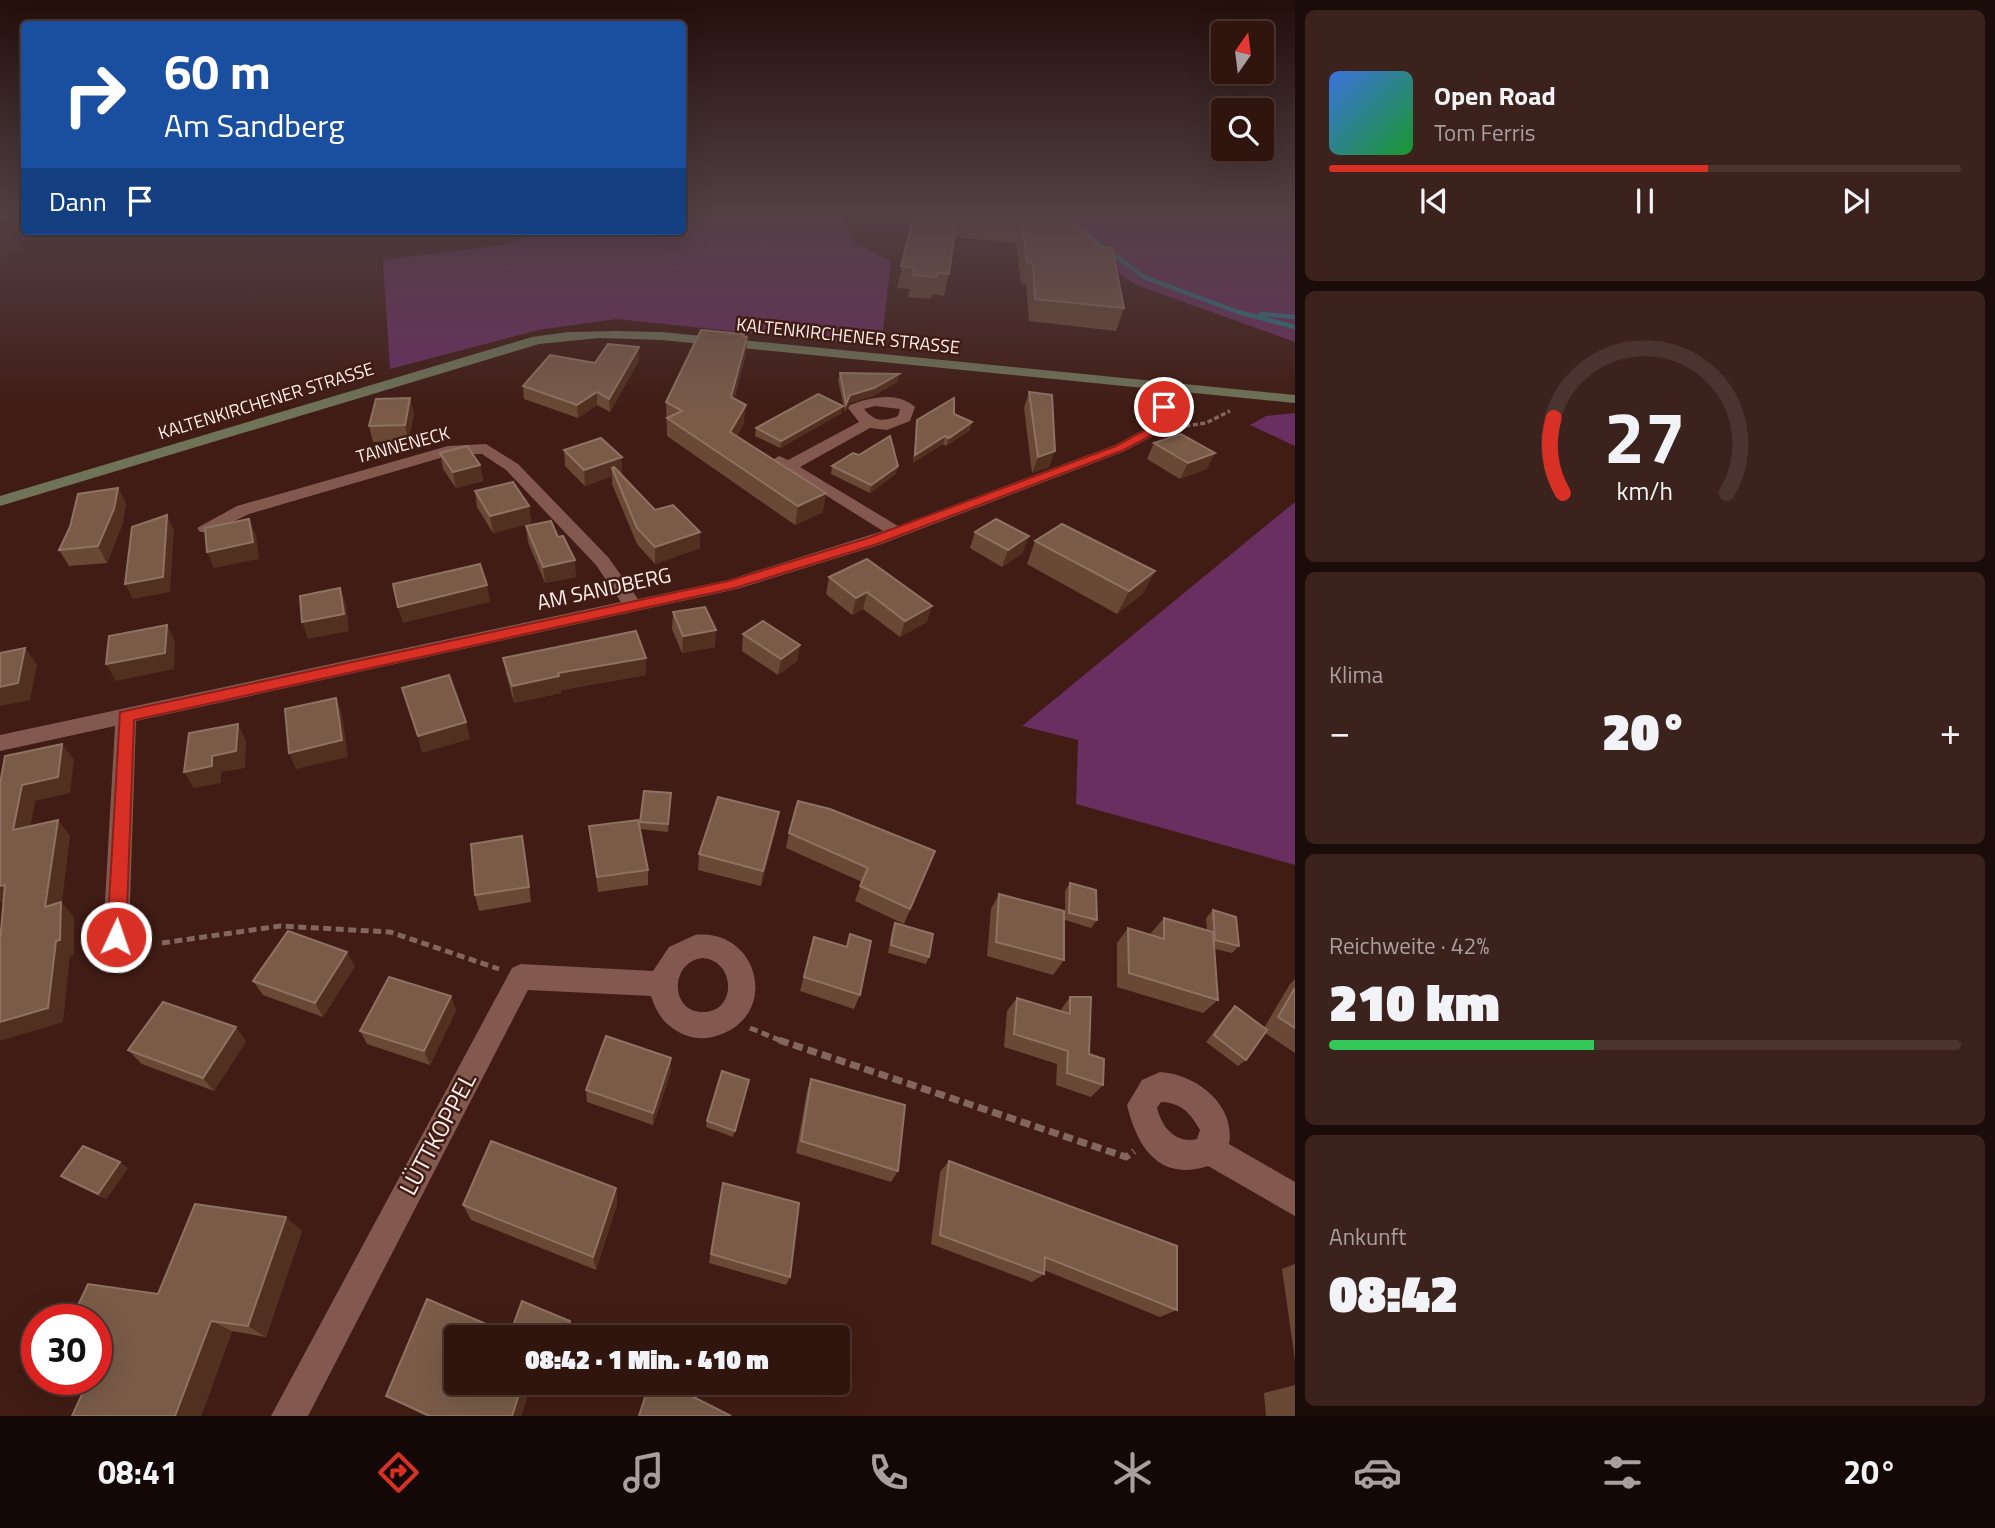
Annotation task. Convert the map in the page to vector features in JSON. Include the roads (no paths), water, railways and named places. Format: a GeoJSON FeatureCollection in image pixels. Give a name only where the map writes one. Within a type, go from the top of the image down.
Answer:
{"type":"FeatureCollection","features":[{"type":"Feature","properties":{"kind":"main road","name":"KALTENKIRCHENER STRASSE"},"geometry":{"type":"LineString","coordinates":[[0,501],[537,340],[570,335],[611,333],[662,336],[1295,399]]}},
{"type":"Feature","properties":{"kind":"street","name":"AM SANDBERG"},"geometry":{"type":"LineString","coordinates":[[0,743],[730,585],[897,532],[1120,448],[1159,427],[1170,388]]}},
{"type":"Feature","properties":{"kind":"street"},"geometry":{"type":"LineString","coordinates":[[868,423],[784,463],[897,532]]}},
{"type":"Feature","properties":{"kind":"street","name":"TANNENECK"},"geometry":{"type":"LineString","coordinates":[[206,528],[243,510],[453,449],[486,449],[512,467],[602,561],[634,607]]}},
{"type":"Feature","properties":{"kind":"street"},"geometry":{"type":"LineString","coordinates":[[126,716],[116,937],[137,947]]}},
{"type":"Feature","properties":{"kind":"street"},"geometry":{"type":"LineString","coordinates":[[705,948],[729,957],[743,978],[744,991],[740,1004],[721,1022],[693,1023],[670,1008],[662,984],[664,971],[680,953],[705,948]]}},
{"type":"Feature","properties":{"kind":"street","name":"LÜTTKOPPEL"},"geometry":{"type":"LineString","coordinates":[[289,1416],[521,977],[662,984]]}},
{"type":"Feature","properties":{"kind":"street"},"geometry":{"type":"LineString","coordinates":[[1170,1087],[1192,1096],[1210,1116],[1215,1140],[1210,1150],[1202,1156],[1191,1158],[1178,1155],[1154,1138],[1146,1126],[1142,1105],[1152,1090],[1170,1087]]}},
{"type":"Feature","properties":{"kind":"street"},"geometry":{"type":"LineString","coordinates":[[1210,1150],[1295,1200]]}},
{"type":"Feature","properties":{"kind":"waterway"},"geometry":{"type":"LineString","coordinates":[[1147,278],[1238,312],[1295,327]]}},
{"type":"Feature","properties":{"kind":"waterway"},"geometry":{"type":"LineString","coordinates":[[1260,314],[1295,317]]}}]}
